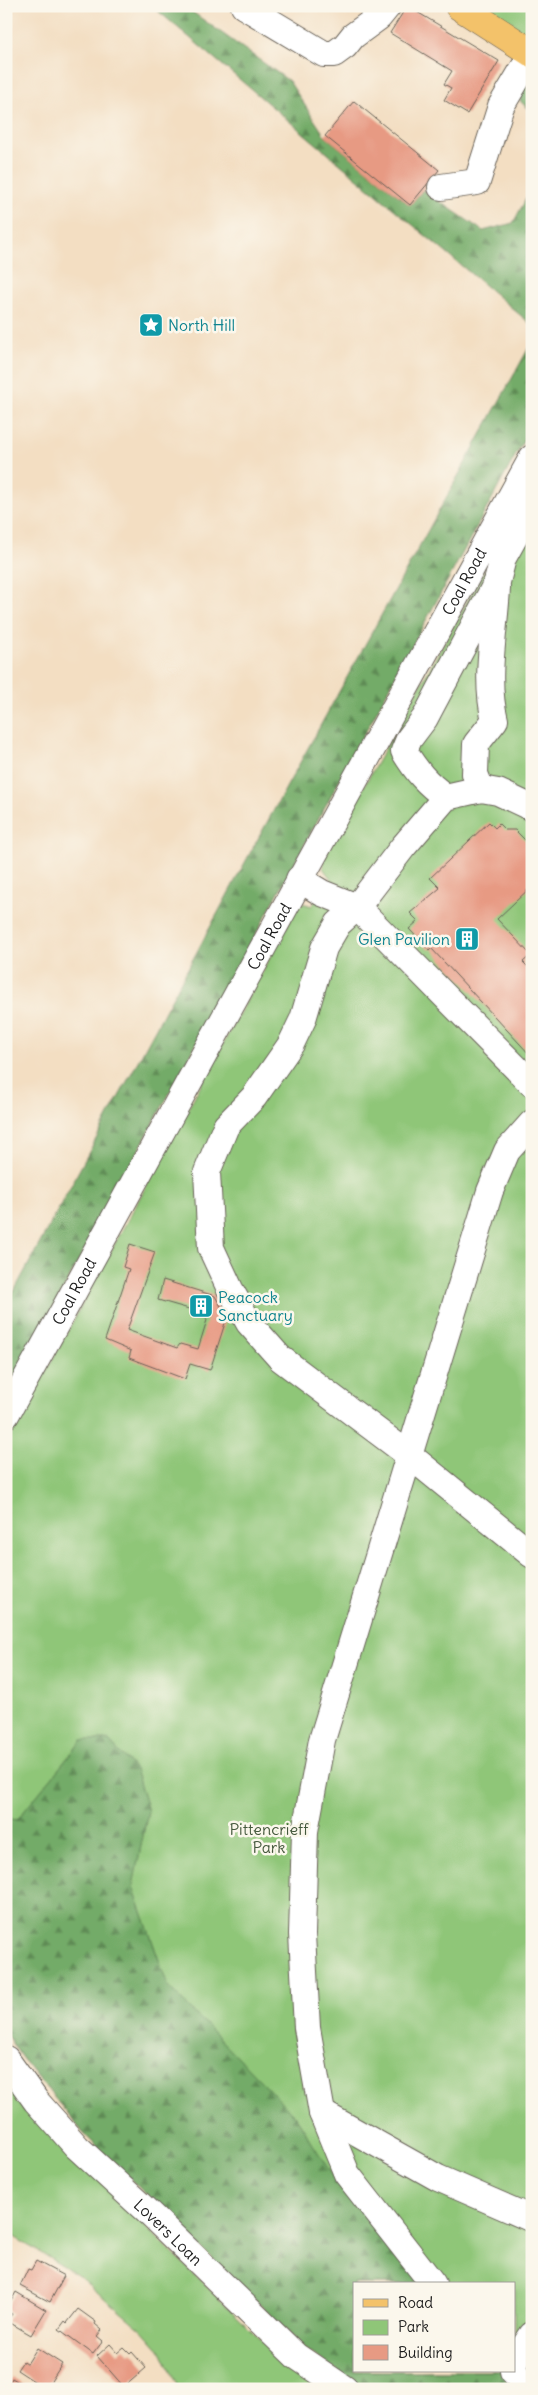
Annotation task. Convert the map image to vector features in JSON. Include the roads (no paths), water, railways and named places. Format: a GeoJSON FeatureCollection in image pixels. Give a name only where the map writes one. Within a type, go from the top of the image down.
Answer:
{"type":"FeatureCollection","features":[{"type":"Feature","properties":{"kind":"main road"},"geometry":{"type":"LineString","coordinates":[[459,6],[532,54]]}},
{"type":"Feature","properties":{"kind":"street"},"geometry":{"type":"LineString","coordinates":[[244,6],[324,54],[334,54],[345,46],[353,36],[379,17],[388,6]]}},
{"type":"Feature","properties":{"kind":"street"},"geometry":{"type":"LineString","coordinates":[[441,187],[478,182],[501,106],[532,54]]}},
{"type":"Feature","properties":{"kind":"street","name":"Coal Road"},"geometry":{"type":"LineString","coordinates":[[6,1415],[532,458]]}},
{"type":"Feature","properties":{"kind":"street"},"geometry":{"type":"LineString","coordinates":[[481,789],[475,774],[476,744],[495,720],[491,702],[491,679],[497,582],[503,558],[532,506]]}},
{"type":"Feature","properties":{"kind":"street"},"geometry":{"type":"LineString","coordinates":[[446,797],[429,786],[415,770],[404,751],[408,739],[425,718],[497,582]]}},
{"type":"Feature","properties":{"kind":"street"},"geometry":{"type":"LineString","coordinates":[[532,808],[498,792],[481,789],[446,797],[403,847],[357,907],[338,924],[324,948],[303,1019],[291,1044],[254,1097],[226,1126],[207,1172],[211,1248],[230,1289],[249,1323],[280,1358],[409,1455],[532,1554]]}},
{"type":"Feature","properties":{"kind":"street"},"geometry":{"type":"LineString","coordinates":[[299,879],[322,893],[357,907],[532,1084]]}},
{"type":"Feature","properties":{"kind":"street"},"geometry":{"type":"LineString","coordinates":[[431,2282],[347,2174],[322,2113],[307,2028],[302,1934],[305,1832],[322,1740],[490,1191],[507,1151],[532,1123]]}},
{"type":"Feature","properties":{"kind":"street","name":"Lovers Loan"},"geometry":{"type":"LineString","coordinates":[[6,2059],[36,2101],[77,2147],[151,2215],[296,2356],[345,2389]]}},
{"type":"Feature","properties":{"kind":"street"},"geometry":{"type":"LineString","coordinates":[[322,2113],[438,2178],[532,2219]]}},
{"type":"Feature","properties":{"kind":"street"},"geometry":{"type":"LineString","coordinates":[[516,2359],[532,2335]]}},
{"type":"Feature","properties":{"kind":"street"},"geometry":{"type":"LineString","coordinates":[[514,2372],[529,2389]]}},
{"type":"Feature","properties":{"kind":"place","name":"North Hill"},"geometry":{"type":"Point","coordinates":[151,325]}},
{"type":"Feature","properties":{"kind":"place","name":"Glen Pavilion"},"geometry":{"type":"Point","coordinates":[467,939]}},
{"type":"Feature","properties":{"kind":"place","name":"Peacock Sanctuary"},"geometry":{"type":"Point","coordinates":[201,1306]}},
{"type":"Feature","properties":{"kind":"park label","name":"Pittencrieff Park"},"geometry":{"type":"Point","coordinates":[269,1838]}}]}
